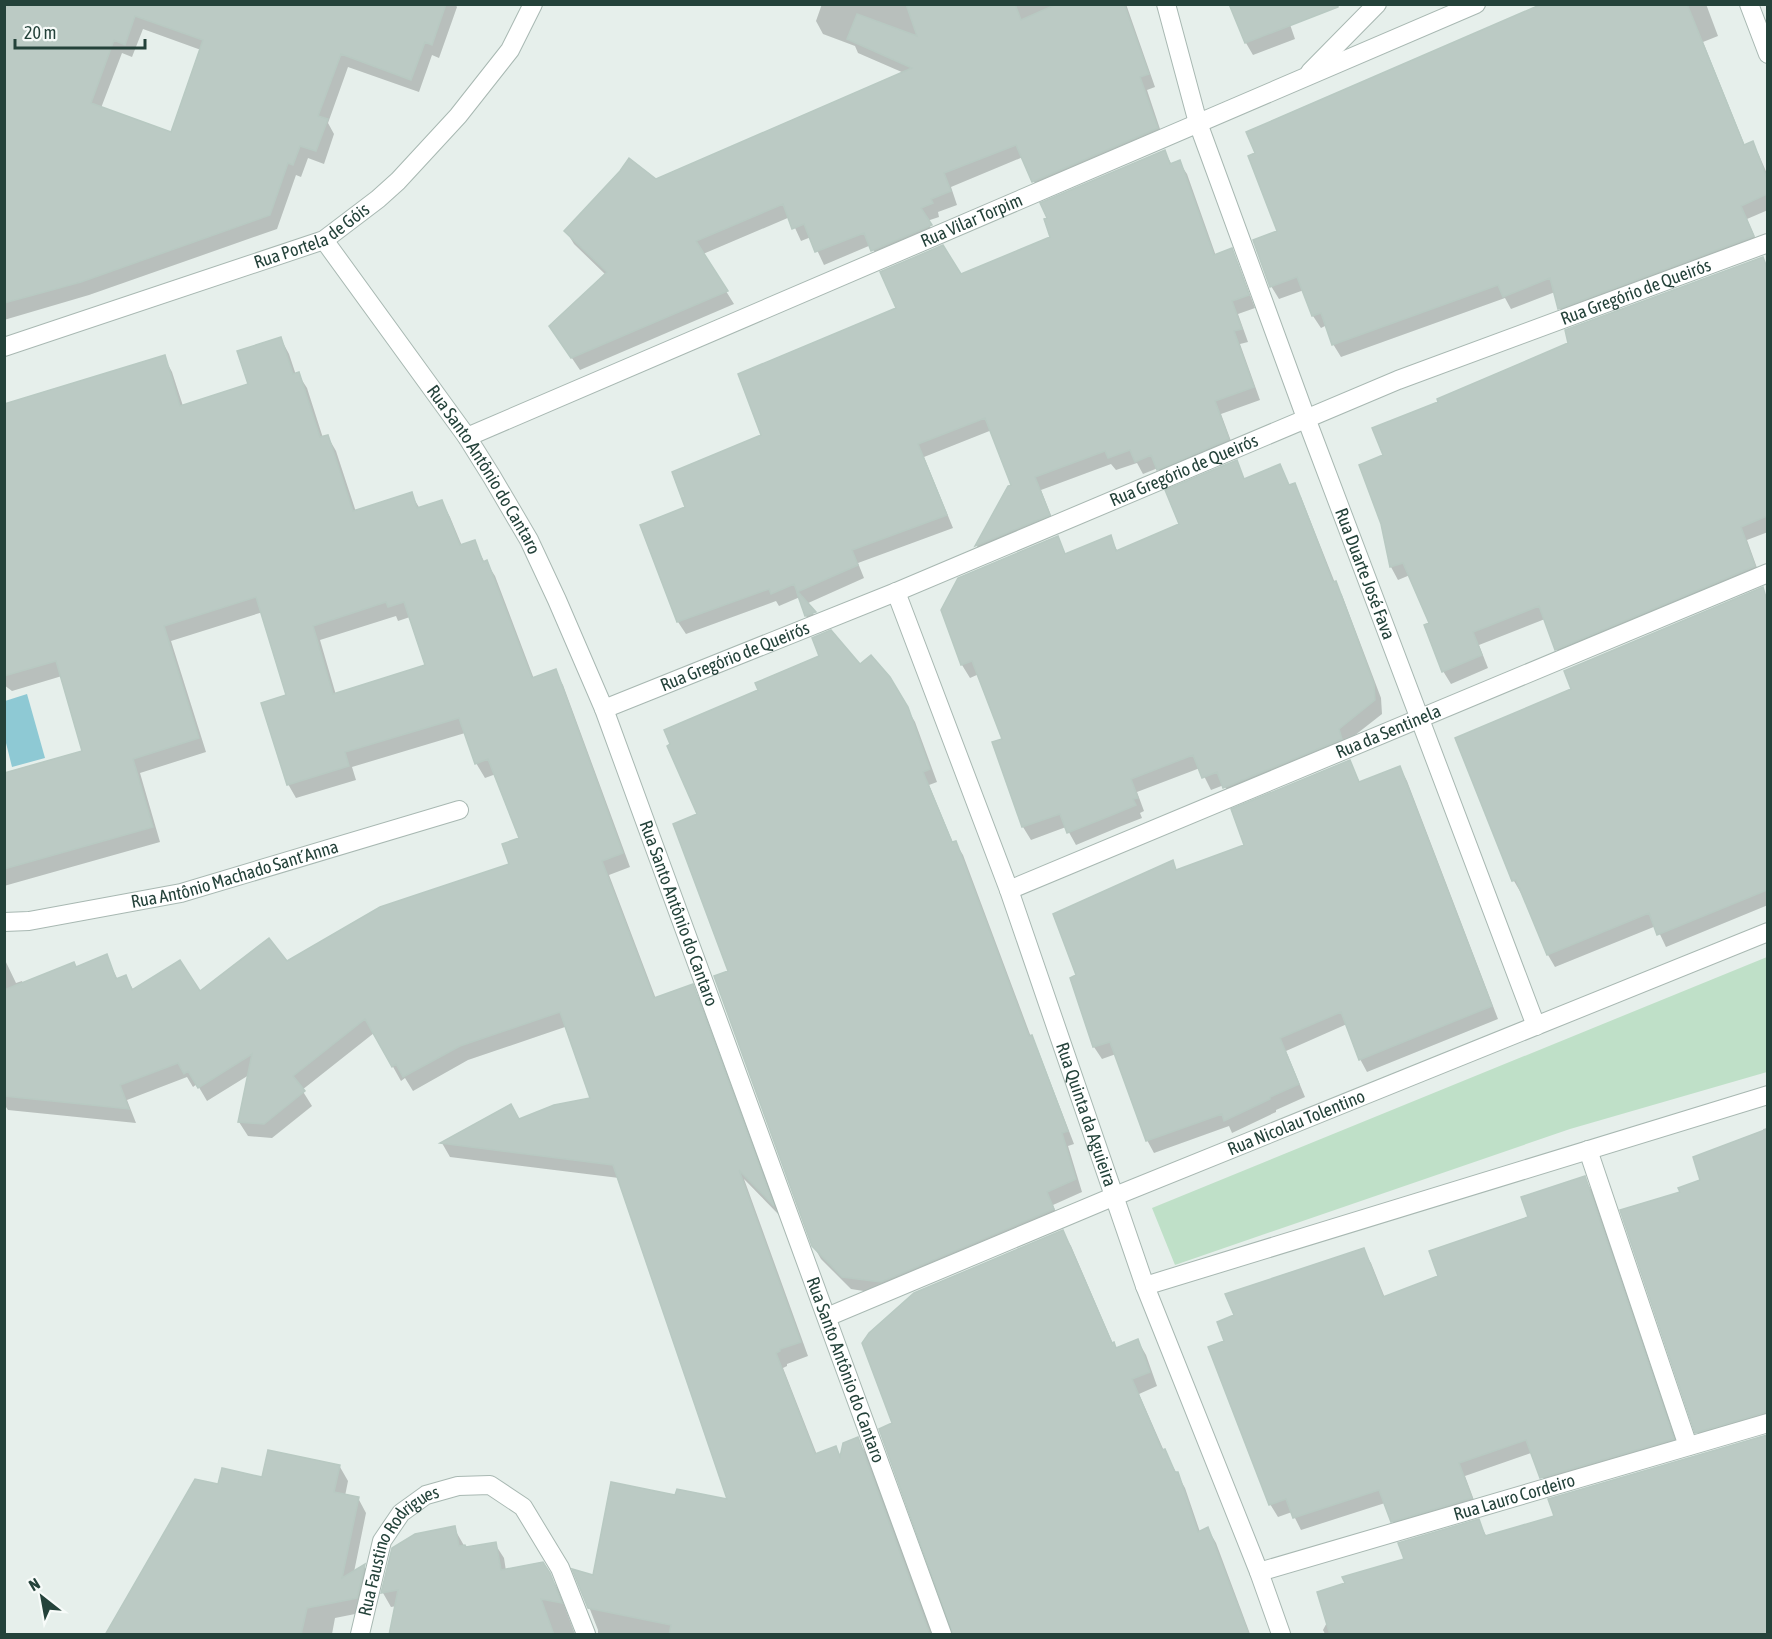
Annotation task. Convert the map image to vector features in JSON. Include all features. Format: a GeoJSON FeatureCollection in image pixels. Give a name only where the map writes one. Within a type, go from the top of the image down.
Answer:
{"type":"FeatureCollection","features":[{"type":"Feature","properties":{"kind":"street","name":"Rua Portela de Góis"},"geometry":{"type":"LineString","coordinates":[[4,347],[324,240],[398,181],[458,116],[510,50],[533,4]]}},
{"type":"Feature","properties":{"kind":"street","name":"Rua Duarte José Fava"},"geometry":{"type":"LineString","coordinates":[[1166,4],[1198,123],[1306,418],[1536,1026]]}},
{"type":"Feature","properties":{"kind":"street"},"geometry":{"type":"LineString","coordinates":[[1303,80],[1377,4]]}},
{"type":"Feature","properties":{"kind":"street","name":"Rua Vilar Torpim"},"geometry":{"type":"LineString","coordinates":[[467,437],[1476,4]]}},
{"type":"Feature","properties":{"kind":"street"},"geometry":{"type":"LineString","coordinates":[[1749,4],[1767,54]]}},
{"type":"Feature","properties":{"kind":"street","name":"Rua Santo Antônio do Cantaro"},"geometry":{"type":"LineString","coordinates":[[324,240],[467,437],[529,540],[557,600],[604,709],[942,1635]]}},
{"type":"Feature","properties":{"kind":"street","name":"Rua Gregório de Queirós"},"geometry":{"type":"LineString","coordinates":[[604,709],[896,592],[1398,380],[1767,243]]}},
{"type":"Feature","properties":{"kind":"street","name":"Rua da Sentinela"},"geometry":{"type":"LineString","coordinates":[[1009,890],[1767,573]]}},
{"type":"Feature","properties":{"kind":"street","name":"Rua Quinta da Aguieira"},"geometry":{"type":"LineString","coordinates":[[896,592],[1009,890],[1145,1286],[1259,1572],[1281,1635]]}},
{"type":"Feature","properties":{"kind":"street","name":"Rua Antônio Machado Sant´Anna"},"geometry":{"type":"LineString","coordinates":[[4,922],[29,921],[181,893],[459,810]]}},
{"type":"Feature","properties":{"kind":"street","name":"Rua Nicolau Tolentino"},"geometry":{"type":"LineString","coordinates":[[826,1317],[1115,1196],[1767,932]]}},
{"type":"Feature","properties":{"kind":"street"},"geometry":{"type":"LineString","coordinates":[[1145,1286],[1767,1095]]}},
{"type":"Feature","properties":{"kind":"street"},"geometry":{"type":"LineString","coordinates":[[1588,1150],[1688,1446]]}},
{"type":"Feature","properties":{"kind":"street","name":"Rua Lauro Cordeiro"},"geometry":{"type":"LineString","coordinates":[[1259,1572],[1767,1423]]}},
{"type":"Feature","properties":{"kind":"street","name":"Rua Faustino Rodrigues"},"geometry":{"type":"LineString","coordinates":[[360,1635],[381,1541],[401,1513],[426,1496],[458,1486],[490,1485],[523,1507],[560,1568],[586,1635]]}},
{"type":"Feature","properties":{"kind":"green space"},"geometry":{"type":"Polygon","coordinates":[[[1767,957],[1767,1072],[1570,1129],[1175,1265],[1152,1208],[1767,957]]]}},
{"type":"Feature","properties":{"kind":"water"},"geometry":{"type":"Polygon","coordinates":[[[27,694],[45,758],[12,767],[5,739],[5,701],[27,694]]]}},
{"type":"Feature","properties":{"kind":"building"},"geometry":{"type":"Polygon","coordinates":[[[4,4],[446,4],[432,45],[425,42],[411,80],[341,54],[318,116],[328,119],[316,151],[300,146],[293,165],[288,163],[270,215],[81,282],[4,303],[4,4]],[[135,16],[125,45],[114,40],[91,103],[171,132],[203,40],[135,16]]]}},
{"type":"Feature","properties":{"kind":"building"},"geometry":{"type":"Polygon","coordinates":[[[906,4],[1015,4],[1021,20],[1057,4],[1124,4],[1149,74],[1140,77],[1158,128],[1032,182],[1016,145],[944,173],[951,191],[931,199],[933,203],[921,208],[932,225],[871,251],[864,233],[815,252],[804,224],[792,229],[783,204],[696,241],[728,291],[571,358],[549,326],[607,272],[564,231],[620,171],[629,158],[656,179],[912,68],[847,39],[857,14],[917,36],[906,4]]]}},
{"type":"Feature","properties":{"kind":"building"},"geometry":{"type":"Polygon","coordinates":[[[1229,4],[1338,4],[1338,7],[1245,43],[1229,4]]]}},
{"type":"Feature","properties":{"kind":"building"},"geometry":{"type":"Polygon","coordinates":[[[1542,4],[1687,4],[1744,145],[1753,141],[1767,179],[1767,194],[1741,206],[1754,236],[1558,309],[1550,278],[1503,297],[1498,285],[1332,345],[1321,313],[1312,316],[1297,277],[1270,287],[1253,240],[1277,231],[1248,156],[1255,153],[1246,132],[1542,4]]]}},
{"type":"Feature","properties":{"kind":"building"},"geometry":{"type":"Polygon","coordinates":[[[1165,150],[1170,164],[1180,160],[1214,255],[1232,248],[1249,295],[1232,301],[1242,329],[1234,331],[1254,387],[1215,401],[1229,439],[1157,470],[1151,455],[1135,462],[1130,450],[1108,458],[1105,451],[1035,477],[1050,515],[975,546],[1008,486],[1011,485],[985,418],[918,444],[947,515],[852,550],[858,565],[797,592],[794,584],[771,594],[769,589],[677,622],[640,525],[685,507],[672,472],[761,435],[738,374],[896,308],[880,272],[943,245],[961,274],[1050,237],[1044,219],[1047,218],[1040,203],[1165,150]]]}},
{"type":"Feature","properties":{"kind":"building"},"geometry":{"type":"Polygon","coordinates":[[[1763,257],[1767,268],[1767,516],[1741,527],[1755,566],[1555,650],[1539,606],[1473,632],[1482,655],[1442,672],[1424,625],[1429,623],[1403,563],[1390,567],[1381,524],[1359,465],[1383,455],[1372,428],[1438,402],[1437,399],[1568,343],[1565,330],[1763,257]]]}},
{"type":"Feature","properties":{"kind":"building"},"geometry":{"type":"Polygon","coordinates":[[[281,337],[293,374],[299,372],[320,437],[328,435],[353,511],[412,492],[417,508],[442,500],[460,545],[475,540],[483,562],[487,560],[532,678],[556,669],[623,853],[602,861],[654,998],[693,984],[774,1206],[739,1170],[801,1342],[780,1349],[776,1353],[815,1454],[836,1446],[840,1457],[843,1443],[858,1437],[930,1635],[669,1635],[671,1625],[588,1608],[572,1569],[593,1575],[611,1482],[675,1495],[677,1489],[727,1499],[613,1165],[440,1143],[511,1104],[519,1119],[554,1105],[590,1098],[560,1012],[460,1046],[403,1077],[396,1064],[392,1067],[365,1019],[293,1076],[305,1091],[264,1124],[238,1122],[252,1054],[198,1088],[188,1071],[184,1074],[178,1063],[120,1085],[129,1109],[4,1096],[4,990],[74,962],[76,967],[107,954],[116,979],[126,975],[132,990],[180,960],[200,991],[269,938],[287,961],[380,907],[509,864],[502,844],[519,838],[488,759],[475,764],[459,718],[345,752],[349,766],[287,785],[261,703],[286,695],[256,597],[164,626],[199,738],[133,759],[153,827],[4,869],[4,773],[82,751],[56,661],[4,676],[4,404],[165,355],[180,406],[248,384],[237,351],[281,337]],[[386,602],[313,626],[333,694],[425,665],[404,602],[388,607],[386,602]]]}},
{"type":"Feature","properties":{"kind":"building"},"geometry":{"type":"Polygon","coordinates":[[[1237,460],[1244,479],[1280,464],[1289,485],[1295,483],[1333,582],[1336,581],[1374,684],[1375,700],[1339,729],[1342,739],[1223,788],[1217,772],[1202,778],[1193,755],[1131,779],[1138,798],[1133,799],[1136,805],[1067,833],[1060,814],[1022,827],[992,742],[1002,739],[972,661],[961,665],[941,610],[958,578],[1058,536],[1065,554],[1111,535],[1116,551],[1179,524],[1165,490],[1237,460]]]}},
{"type":"Feature","properties":{"kind":"building"},"geometry":{"type":"Polygon","coordinates":[[[1763,587],[1767,601],[1767,890],[1657,935],[1649,913],[1547,955],[1516,880],[1512,881],[1455,738],[1571,689],[1564,671],[1763,587]]]}},
{"type":"Feature","properties":{"kind":"building"},"geometry":{"type":"Polygon","coordinates":[[[797,593],[799,593],[816,612],[805,616],[797,593]]]}},
{"type":"Feature","properties":{"kind":"building"},"geometry":{"type":"Polygon","coordinates":[[[831,630],[860,664],[871,655],[890,677],[908,707],[930,769],[923,772],[952,842],[956,841],[1029,1036],[1032,1035],[1068,1131],[1062,1133],[1076,1179],[1047,1192],[1054,1209],[881,1282],[842,1277],[812,1246],[714,976],[728,971],[673,824],[697,814],[667,746],[670,744],[664,730],[758,690],[755,683],[819,656],[812,638],[831,630]]]}},
{"type":"Feature","properties":{"kind":"building"},"geometry":{"type":"Polygon","coordinates":[[[1350,760],[1359,782],[1400,766],[1492,1006],[1359,1060],[1341,1012],[1280,1038],[1299,1084],[1224,1121],[1222,1114],[1146,1141],[1110,1042],[1093,1047],[1070,978],[1076,975],[1053,914],[1173,860],[1176,870],[1244,845],[1231,809],[1350,760]]]}},
{"type":"Feature","properties":{"kind":"building"},"geometry":{"type":"Polygon","coordinates":[[[1767,1129],[1767,1412],[1695,1433],[1620,1210],[1680,1192],[1678,1188],[1700,1180],[1693,1157],[1767,1129]]]}},
{"type":"Feature","properties":{"kind":"building"},"geometry":{"type":"Polygon","coordinates":[[[1585,1176],[1674,1439],[1540,1478],[1526,1440],[1459,1463],[1472,1498],[1391,1522],[1379,1490],[1293,1518],[1286,1499],[1269,1505],[1208,1347],[1224,1341],[1217,1322],[1234,1315],[1225,1294],[1364,1248],[1383,1297],[1438,1276],[1429,1251],[1528,1217],[1521,1197],[1585,1176]]]}},
{"type":"Feature","properties":{"kind":"building"},"geometry":{"type":"Polygon","coordinates":[[[1063,1230],[1112,1343],[1114,1342],[1116,1348],[1138,1339],[1150,1372],[1132,1379],[1162,1450],[1165,1449],[1175,1472],[1178,1472],[1198,1532],[1208,1527],[1249,1635],[953,1635],[879,1429],[892,1423],[862,1343],[869,1333],[914,1293],[1063,1230]]]}},
{"type":"Feature","properties":{"kind":"building"},"geometry":{"type":"Polygon","coordinates":[[[1767,1435],[1767,1635],[1330,1635],[1317,1592],[1345,1583],[1342,1577],[1404,1559],[1398,1543],[1479,1519],[1485,1536],[1554,1516],[1548,1499],[1767,1435]]]}},
{"type":"Feature","properties":{"kind":"building"},"geometry":{"type":"Polygon","coordinates":[[[268,1450],[340,1465],[334,1492],[359,1497],[342,1578],[365,1564],[357,1598],[307,1608],[301,1635],[105,1635],[195,1479],[218,1484],[222,1468],[262,1477],[268,1450]]]}},
{"type":"Feature","properties":{"kind":"building"},"geometry":{"type":"Polygon","coordinates":[[[455,1526],[459,1546],[496,1542],[501,1570],[543,1562],[562,1603],[541,1599],[554,1635],[389,1635],[398,1590],[381,1593],[392,1548],[415,1534],[455,1526]]]}}]}
